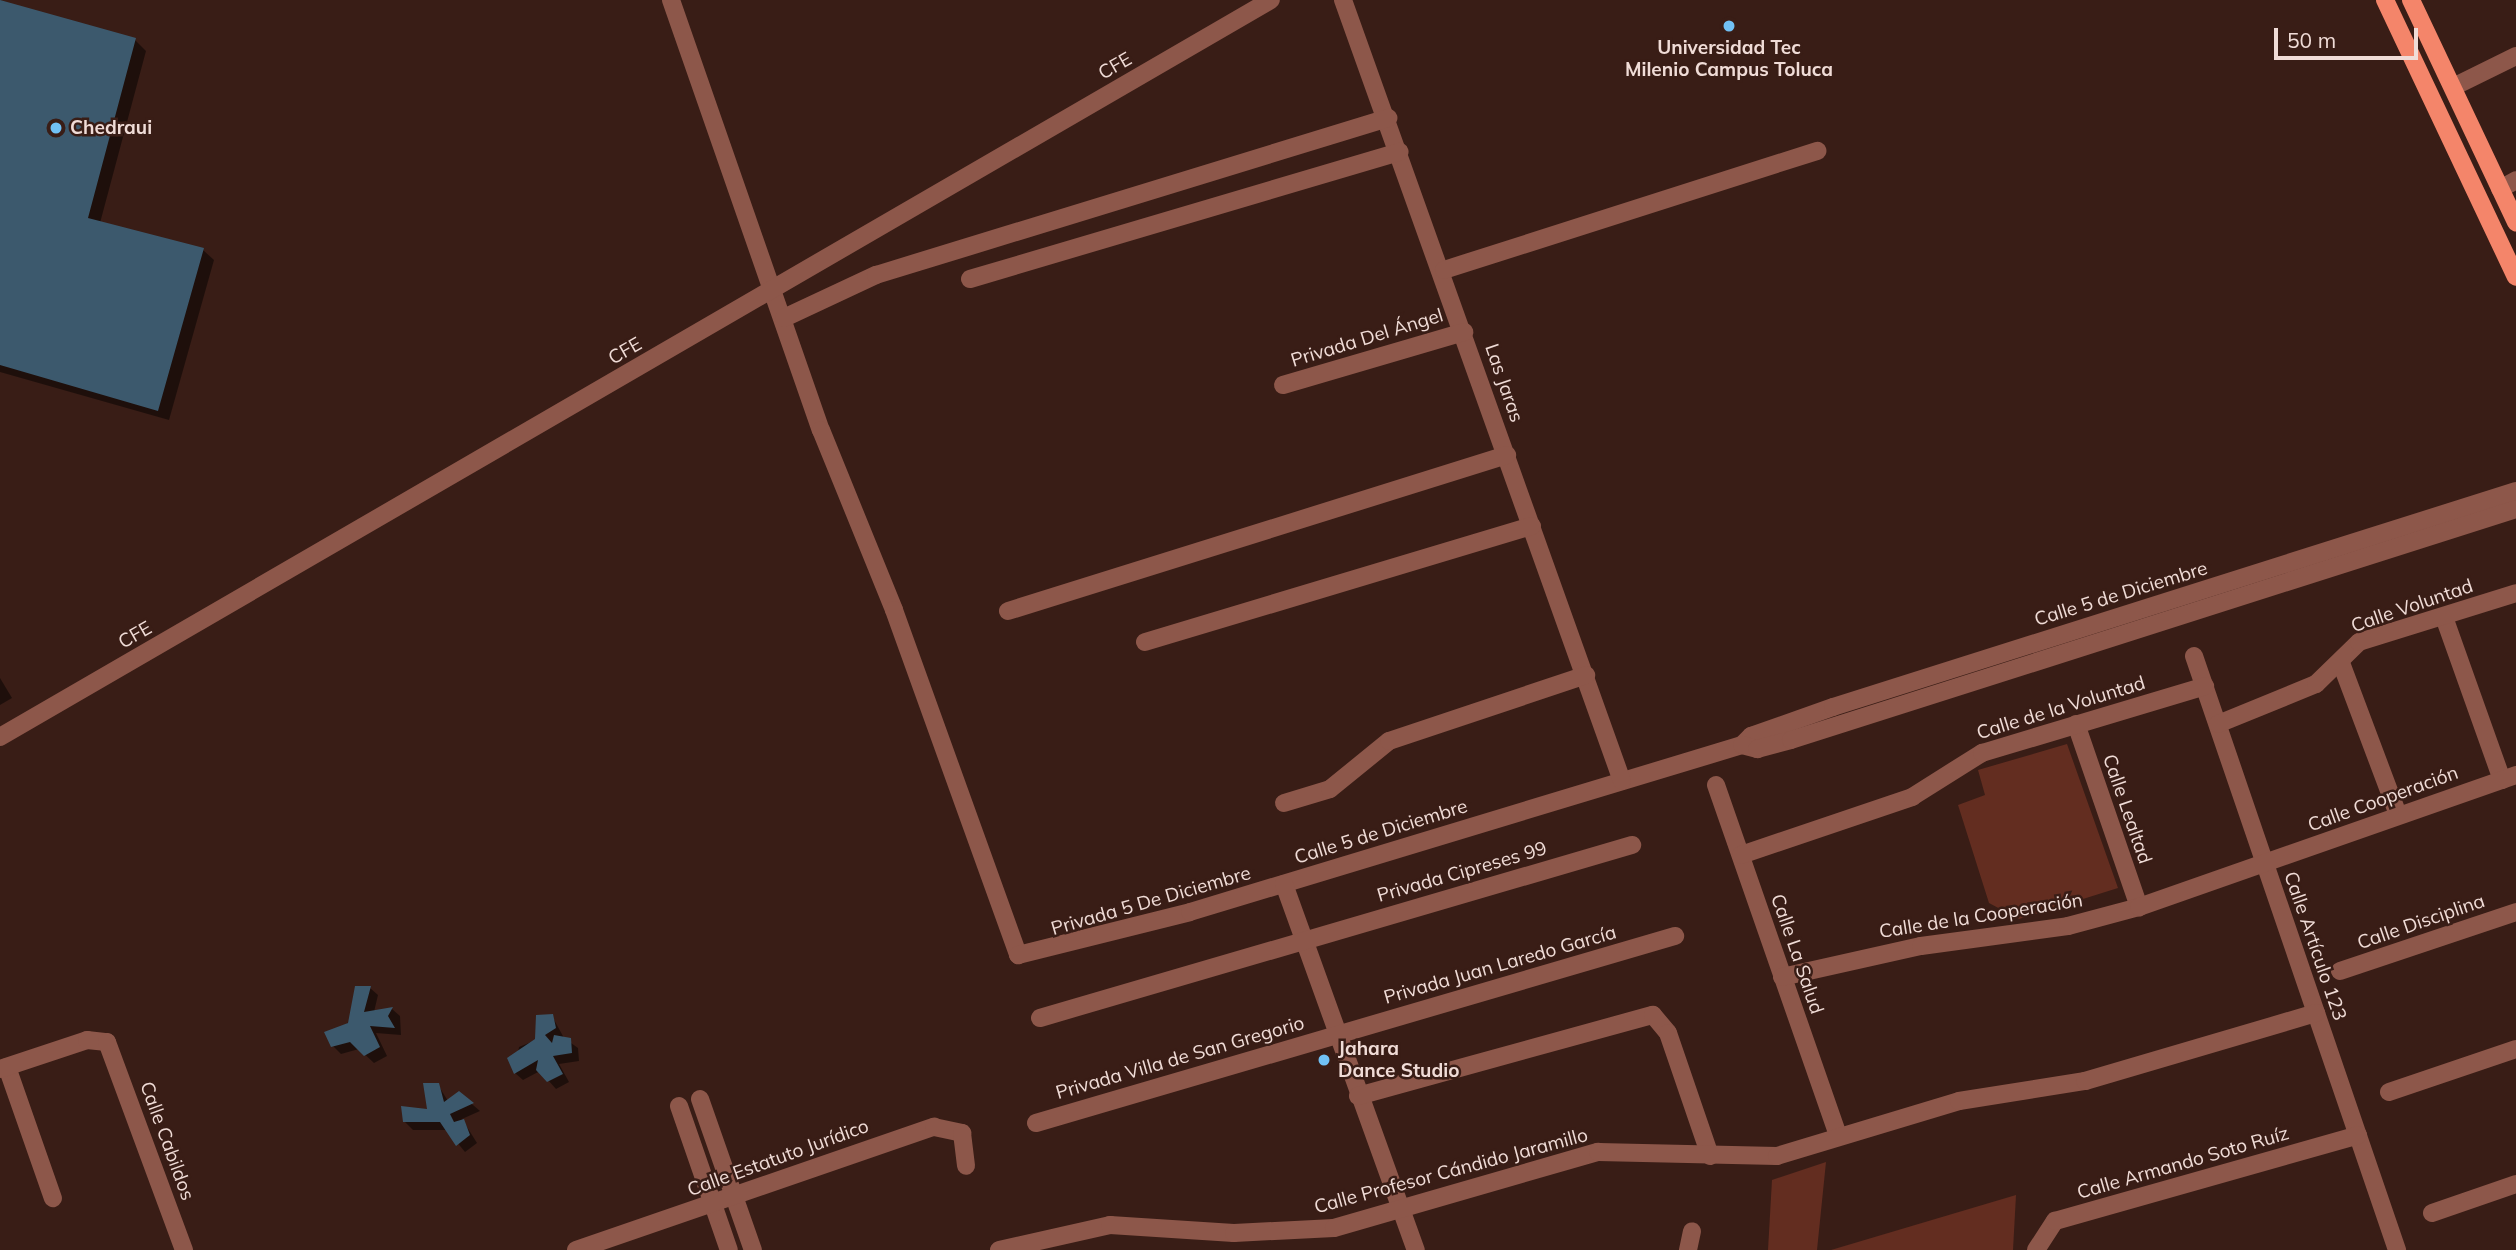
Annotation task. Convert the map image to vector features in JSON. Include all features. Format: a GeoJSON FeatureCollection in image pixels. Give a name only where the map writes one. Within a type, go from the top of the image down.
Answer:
{"type":"FeatureCollection","features":[{"type":"Feature","properties":{"kind":"main road"},"geometry":{"type":"LineString","coordinates":[[2385,0],[2516,277]]}},
{"type":"Feature","properties":{"kind":"main road"},"geometry":{"type":"LineString","coordinates":[[2411,0],[2453,87],[2508,184],[2516,222]]}},
{"type":"Feature","properties":{"kind":"street"},"geometry":{"type":"LineString","coordinates":[[671,0],[784,318],[876,275],[1388,118]]}},
{"type":"Feature","properties":{"kind":"street","name":"CFE"},"geometry":{"type":"LineString","coordinates":[[0,737],[1271,0]]}},
{"type":"Feature","properties":{"kind":"street","name":"Las Jaras"},"geometry":{"type":"LineString","coordinates":[[1343,0],[1444,270],[1622,781]]}},
{"type":"Feature","properties":{"kind":"street"},"geometry":{"type":"LineString","coordinates":[[2453,87],[2516,56]]}},
{"type":"Feature","properties":{"kind":"street"},"geometry":{"type":"LineString","coordinates":[[1444,270],[1817,151]]}},
{"type":"Feature","properties":{"kind":"street"},"geometry":{"type":"LineString","coordinates":[[970,279],[1400,152]]}},
{"type":"Feature","properties":{"kind":"street","name":"Privada 5 De Diciembre"},"geometry":{"type":"LineString","coordinates":[[784,318],[833,463],[894,610],[1009,944],[1030,957],[1284,884]]}},
{"type":"Feature","properties":{"kind":"street","name":"Privada Del Ángel"},"geometry":{"type":"LineString","coordinates":[[1283,385],[1464,331]]}},
{"type":"Feature","properties":{"kind":"street"},"geometry":{"type":"LineString","coordinates":[[1008,611],[1507,455]]}},
{"type":"Feature","properties":{"kind":"street","name":"Calle 5 de Diciembre"},"geometry":{"type":"LineString","coordinates":[[1416,1250],[1358,1096],[1284,884],[1742,745],[1763,731],[1833,707],[2516,491]]}},
{"type":"Feature","properties":{"kind":"street","name":"Calle 5 de Diciembre"},"geometry":{"type":"LineString","coordinates":[[1742,745],[1765,748],[2516,509]]}},
{"type":"Feature","properties":{"kind":"street"},"geometry":{"type":"LineString","coordinates":[[1145,642],[1532,526]]}},
{"type":"Feature","properties":{"kind":"street","name":"Calle Voluntad"},"geometry":{"type":"LineString","coordinates":[[2218,724],[2309,687],[2341,663],[2359,642],[2516,593]]}},
{"type":"Feature","properties":{"kind":"street"},"geometry":{"type":"LineString","coordinates":[[2444,617],[2509,777]]}},
{"type":"Feature","properties":{"kind":"street","name":"Calle Artículo 123"},"geometry":{"type":"LineString","coordinates":[[2194,656],[2397,1250]]}},
{"type":"Feature","properties":{"kind":"street"},"geometry":{"type":"LineString","coordinates":[[2341,663],[2398,815]]}},
{"type":"Feature","properties":{"kind":"street"},"geometry":{"type":"LineString","coordinates":[[1284,803],[1329,789],[1389,741],[1586,675]]}},
{"type":"Feature","properties":{"kind":"street","name":"Calle de la Voluntad"},"geometry":{"type":"LineString","coordinates":[[1741,855],[1912,797],[1982,753],[2204,686]]}},
{"type":"Feature","properties":{"kind":"street","name":"Calle Lealtad"},"geometry":{"type":"LineString","coordinates":[[2076,724],[2139,907]]}},
{"type":"Feature","properties":{"kind":"street","name":"Calle Cooperación"},"geometry":{"type":"LineString","coordinates":[[2264,864],[2509,777]]}},
{"type":"Feature","properties":{"kind":"street","name":"Calle La Salud"},"geometry":{"type":"LineString","coordinates":[[1716,785],[1838,1136]]}},
{"type":"Feature","properties":{"kind":"street","name":"Privada Cipreses 99"},"geometry":{"type":"LineString","coordinates":[[1304,940],[1632,845]]}},
{"type":"Feature","properties":{"kind":"street","name":"Calle de la Cooperación"},"geometry":{"type":"LineString","coordinates":[[1782,976],[1921,946],[2068,926],[2139,907],[2264,864]]}},
{"type":"Feature","properties":{"kind":"street","name":"Calle Disciplina"},"geometry":{"type":"LineString","coordinates":[[2340,971],[2516,912]]}},
{"type":"Feature","properties":{"kind":"street","name":"Privada Juan Laredo García"},"geometry":{"type":"LineString","coordinates":[[1336,1034],[1675,936]]}},
{"type":"Feature","properties":{"kind":"street"},"geometry":{"type":"LineString","coordinates":[[1040,1018],[1304,940]]}},
{"type":"Feature","properties":{"kind":"street","name":"Calle Profesor Cándido Jaramillo"},"geometry":{"type":"LineString","coordinates":[[999,1250],[1110,1225],[1290,1233],[1400,1208],[1598,1152],[1777,1156],[1959,1101],[2085,1082],[2316,1013]]}},
{"type":"Feature","properties":{"kind":"street"},"geometry":{"type":"LineString","coordinates":[[1358,1096],[1624,1018],[1657,1017],[1668,1033],[1710,1156]]}},
{"type":"Feature","properties":{"kind":"street","name":"Privada Villa de San Gregorio"},"geometry":{"type":"LineString","coordinates":[[1036,1123],[1336,1034]]}},
{"type":"Feature","properties":{"kind":"street","name":"Calle Cabildos"},"geometry":{"type":"LineString","coordinates":[[3,1068],[87,1040],[103,1040],[110,1047],[184,1250]]}},
{"type":"Feature","properties":{"kind":"street"},"geometry":{"type":"LineString","coordinates":[[2389,1092],[2516,1049]]}},
{"type":"Feature","properties":{"kind":"street"},"geometry":{"type":"LineString","coordinates":[[3,1068],[53,1198]]}},
{"type":"Feature","properties":{"kind":"street"},"geometry":{"type":"LineString","coordinates":[[700,1099],[753,1250]]}},
{"type":"Feature","properties":{"kind":"street"},"geometry":{"type":"LineString","coordinates":[[679,1106],[729,1250]]}},
{"type":"Feature","properties":{"kind":"street","name":"Calle Estatuto Jurídico"},"geometry":{"type":"LineString","coordinates":[[576,1250],[944,1126],[966,1139],[966,1166]]}},
{"type":"Feature","properties":{"kind":"street","name":"Calle Armando Soto Ruíz"},"geometry":{"type":"LineString","coordinates":[[2036,1250],[2055,1221],[2358,1135]]}},
{"type":"Feature","properties":{"kind":"street"},"geometry":{"type":"LineString","coordinates":[[2432,1213],[2516,1184]]}},
{"type":"Feature","properties":{"kind":"street"},"geometry":{"type":"LineString","coordinates":[[1688,1250],[1692,1231]]}},
{"type":"Feature","properties":{"kind":"shaded area"},"geometry":{"type":"Polygon","coordinates":[[[2067,744],[2118,888],[2019,919],[1989,903],[1958,805],[1985,795],[1978,770],[2067,744]]]}},
{"type":"Feature","properties":{"kind":"shaded area"},"geometry":{"type":"Polygon","coordinates":[[[1826,1162],[1817,1250],[1768,1250],[1772,1180],[1826,1162]]]}},
{"type":"Feature","properties":{"kind":"shaded area"},"geometry":{"type":"Polygon","coordinates":[[[2016,1195],[2013,1250],[1831,1250],[2016,1195]]]}},
{"type":"Feature","properties":{"kind":"building","name":"Chedraui"},"geometry":{"type":"Polygon","coordinates":[[[0,0],[136,38],[88,218],[204,248],[158,411],[0,365],[0,0]]]}},
{"type":"Feature","properties":{"kind":"building"},"geometry":{"type":"Polygon","coordinates":[[[355,986],[371,986],[364,1012],[393,1007],[388,1016],[395,1028],[370,1026],[380,1047],[364,1056],[350,1042],[331,1047],[324,1032],[348,1023],[355,986]]]}},
{"type":"Feature","properties":{"kind":"building"},"geometry":{"type":"Polygon","coordinates":[[[553,1014],[556,1028],[545,1035],[552,1043],[554,1035],[571,1038],[572,1053],[553,1056],[563,1074],[547,1082],[536,1070],[538,1060],[514,1074],[507,1058],[535,1039],[536,1015],[553,1014]]]}},
{"type":"Feature","properties":{"kind":"building"},"geometry":{"type":"Polygon","coordinates":[[[423,1083],[439,1083],[444,1102],[459,1091],[474,1103],[450,1114],[454,1122],[464,1119],[470,1135],[456,1146],[440,1122],[403,1122],[401,1106],[427,1109],[423,1083]]]}},
{"type":"Feature","properties":{"kind":"place","name":"Universidad Tec Milenio Campus Toluca"},"geometry":{"type":"Point","coordinates":[1729,26]}},
{"type":"Feature","properties":{"kind":"place","name":"Chedraui"},"geometry":{"type":"Point","coordinates":[56,128]}},
{"type":"Feature","properties":{"kind":"place","name":"Jahara Dance Studio"},"geometry":{"type":"Point","coordinates":[1324,1060]}}]}
